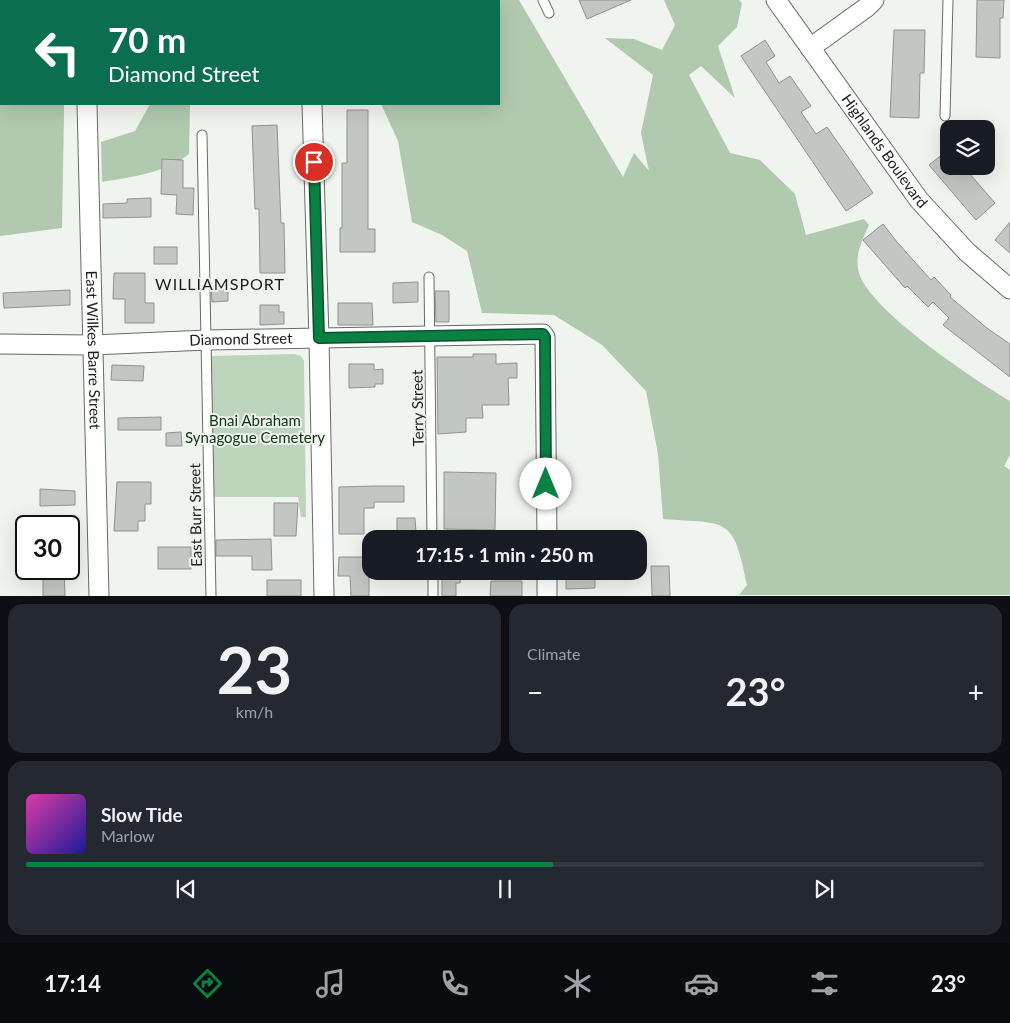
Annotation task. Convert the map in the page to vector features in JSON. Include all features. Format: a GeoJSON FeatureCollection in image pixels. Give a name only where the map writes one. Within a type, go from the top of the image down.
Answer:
{"type":"FeatureCollection","features":[{"type":"Feature","properties":{"kind":"street","name":"Highlands Boulevard"},"geometry":{"type":"LineString","coordinates":[[776,0],[919,200],[967,252],[1010,289]]}},
{"type":"Feature","properties":{"kind":"street"},"geometry":{"type":"LineString","coordinates":[[810,48],[868,7],[874,0]]}},
{"type":"Feature","properties":{"kind":"street","name":"East Wilkes Barre Street"},"geometry":{"type":"LineString","coordinates":[[87,105],[100,596]]}},
{"type":"Feature","properties":{"kind":"street"},"geometry":{"type":"LineString","coordinates":[[312,105],[324,596]]}},
{"type":"Feature","properties":{"kind":"street","name":"Diamond Street"},"geometry":{"type":"LineString","coordinates":[[0,344],[92,345],[207,340],[543,334],[545,337],[547,530]]}},
{"type":"Feature","properties":{"kind":"street"},"geometry":{"type":"LineString","coordinates":[[547,580],[547,596]]}},
{"type":"Feature","properties":{"kind":"lane"},"geometry":{"type":"LineString","coordinates":[[543,0],[549,13]]}},
{"type":"Feature","properties":{"kind":"lane"},"geometry":{"type":"LineString","coordinates":[[945,116],[948,0]]}},
{"type":"Feature","properties":{"kind":"lane","name":"East Burr Street"},"geometry":{"type":"LineString","coordinates":[[202,135],[211,596]]}},
{"type":"Feature","properties":{"kind":"lane","name":"Terry Street"},"geometry":{"type":"LineString","coordinates":[[429,277],[432,530]]}},
{"type":"Feature","properties":{"kind":"lane"},"geometry":{"type":"LineString","coordinates":[[433,580],[433,596]]}},
{"type":"Feature","properties":{"kind":"green space"},"geometry":{"type":"Polygon","coordinates":[[[500,0],[519,0],[623,177],[634,153],[649,171],[641,133],[653,75],[605,38],[634,39],[662,50],[675,25],[664,0],[739,0],[742,3],[737,27],[718,46],[735,98],[701,66],[689,75],[730,153],[760,160],[795,194],[806,235],[864,219],[869,225],[857,260],[859,273],[867,289],[902,325],[950,361],[1010,401],[1010,455],[1004,466],[1010,470],[1010,595],[739,595],[747,585],[742,562],[737,546],[731,535],[724,528],[702,522],[663,519],[658,454],[646,391],[602,345],[554,315],[482,313],[467,251],[442,235],[412,222],[398,141],[381,105],[500,105],[500,0]]]}},
{"type":"Feature","properties":{"kind":"green space"},"geometry":{"type":"Polygon","coordinates":[[[0,105],[64,105],[62,228],[0,236],[0,105]]]}},
{"type":"Feature","properties":{"kind":"green space"},"geometry":{"type":"Polygon","coordinates":[[[149,105],[190,105],[189,154],[158,170],[102,182],[101,142],[135,131],[149,105]]]}},
{"type":"Feature","properties":{"kind":"green space","name":"Bnai Abraham Synagogue Cemetery"},"geometry":{"type":"Polygon","coordinates":[[[294,354],[301,356],[304,361],[306,517],[301,517],[298,497],[213,497],[209,358],[211,356],[294,354]]]}},
{"type":"Feature","properties":{"kind":"building"},"geometry":{"type":"Polygon","coordinates":[[[579,0],[631,0],[587,19],[579,0]]]}},
{"type":"Feature","properties":{"kind":"building"},"geometry":{"type":"Polygon","coordinates":[[[977,0],[1004,0],[1003,18],[1000,18],[1000,58],[976,57],[977,0]]]}},
{"type":"Feature","properties":{"kind":"building"},"geometry":{"type":"Polygon","coordinates":[[[894,30],[925,30],[924,73],[920,73],[919,118],[890,117],[894,30]]]}},
{"type":"Feature","properties":{"kind":"building"},"geometry":{"type":"Polygon","coordinates":[[[765,40],[775,56],[766,62],[779,83],[790,76],[811,106],[801,112],[816,134],[827,127],[873,193],[846,211],[741,56],[765,40]]]}},
{"type":"Feature","properties":{"kind":"building"},"geometry":{"type":"Polygon","coordinates":[[[347,110],[368,110],[368,229],[375,229],[375,252],[340,252],[342,163],[347,163],[347,110]]]}},
{"type":"Feature","properties":{"kind":"building"},"geometry":{"type":"Polygon","coordinates":[[[277,125],[281,223],[284,223],[285,273],[260,273],[259,209],[255,209],[252,126],[277,125]]]}},
{"type":"Feature","properties":{"kind":"building"},"geometry":{"type":"Polygon","coordinates":[[[940,156],[940,175],[971,175],[995,203],[976,220],[929,165],[940,156]]]}},
{"type":"Feature","properties":{"kind":"building"},"geometry":{"type":"Polygon","coordinates":[[[162,159],[183,160],[183,188],[194,188],[193,215],[176,214],[177,195],[161,194],[162,159]]]}},
{"type":"Feature","properties":{"kind":"building"},"geometry":{"type":"Polygon","coordinates":[[[151,198],[151,217],[103,218],[103,204],[127,203],[127,199],[151,198]]]}},
{"type":"Feature","properties":{"kind":"building"},"geometry":{"type":"Polygon","coordinates":[[[1010,222],[1010,253],[995,240],[1010,222]]]}},
{"type":"Feature","properties":{"kind":"building"},"geometry":{"type":"Polygon","coordinates":[[[883,224],[931,280],[934,277],[951,295],[950,297],[988,329],[1010,344],[1010,377],[943,325],[949,318],[933,302],[928,307],[907,286],[905,288],[863,240],[883,224]]]}},
{"type":"Feature","properties":{"kind":"building"},"geometry":{"type":"Polygon","coordinates":[[[154,247],[177,247],[177,264],[154,264],[154,247]]]}},
{"type":"Feature","properties":{"kind":"building"},"geometry":{"type":"Polygon","coordinates":[[[114,273],[145,273],[145,303],[154,303],[154,323],[125,323],[125,299],[113,299],[114,273]]]}},
{"type":"Feature","properties":{"kind":"building"},"geometry":{"type":"Polygon","coordinates":[[[418,282],[418,302],[393,303],[393,283],[418,282]]]}},
{"type":"Feature","properties":{"kind":"building"},"geometry":{"type":"Polygon","coordinates":[[[211,286],[228,286],[228,301],[212,302],[211,286]]]}},
{"type":"Feature","properties":{"kind":"building"},"geometry":{"type":"Polygon","coordinates":[[[70,290],[70,305],[4,308],[3,293],[70,290]]]}},
{"type":"Feature","properties":{"kind":"building"},"geometry":{"type":"Polygon","coordinates":[[[435,291],[449,291],[449,322],[436,322],[435,291]]]}},
{"type":"Feature","properties":{"kind":"building"},"geometry":{"type":"Polygon","coordinates":[[[338,303],[372,303],[373,325],[338,325],[338,303]]]}},
{"type":"Feature","properties":{"kind":"building"},"geometry":{"type":"Polygon","coordinates":[[[260,305],[279,305],[279,312],[284,312],[284,324],[260,325],[260,305]]]}},
{"type":"Feature","properties":{"kind":"building"},"geometry":{"type":"Polygon","coordinates":[[[473,354],[496,354],[496,364],[517,363],[517,378],[508,378],[509,405],[482,405],[483,418],[466,418],[466,432],[438,434],[437,357],[473,357],[473,354]]]}},
{"type":"Feature","properties":{"kind":"building"},"geometry":{"type":"Polygon","coordinates":[[[349,364],[374,364],[374,370],[383,369],[383,384],[375,384],[375,387],[349,388],[349,364]]]}},
{"type":"Feature","properties":{"kind":"building"},"geometry":{"type":"Polygon","coordinates":[[[112,365],[144,366],[143,381],[111,380],[112,365]]]}},
{"type":"Feature","properties":{"kind":"building"},"geometry":{"type":"Polygon","coordinates":[[[161,417],[161,430],[118,430],[118,418],[161,417]]]}},
{"type":"Feature","properties":{"kind":"building"},"geometry":{"type":"Polygon","coordinates":[[[181,432],[182,446],[166,446],[166,433],[181,432]]]}},
{"type":"Feature","properties":{"kind":"building"},"geometry":{"type":"Polygon","coordinates":[[[444,472],[496,473],[495,530],[444,529],[444,472]]]}},
{"type":"Feature","properties":{"kind":"building"},"geometry":{"type":"Polygon","coordinates":[[[117,482],[151,482],[151,504],[145,504],[145,521],[138,521],[138,531],[114,531],[117,482]]]}},
{"type":"Feature","properties":{"kind":"building"},"geometry":{"type":"Polygon","coordinates":[[[404,486],[404,502],[374,502],[374,508],[364,508],[364,530],[362,530],[362,534],[339,534],[339,487],[404,486]]]}},
{"type":"Feature","properties":{"kind":"building"},"geometry":{"type":"Polygon","coordinates":[[[40,489],[75,491],[75,505],[40,506],[40,489]]]}},
{"type":"Feature","properties":{"kind":"building"},"geometry":{"type":"Polygon","coordinates":[[[274,503],[298,503],[296,536],[274,536],[274,503]]]}},
{"type":"Feature","properties":{"kind":"building"},"geometry":{"type":"Polygon","coordinates":[[[397,518],[415,518],[416,530],[397,530],[397,518]]]}},
{"type":"Feature","properties":{"kind":"building"},"geometry":{"type":"Polygon","coordinates":[[[271,539],[272,570],[252,570],[252,556],[216,556],[216,540],[271,539]]]}},
{"type":"Feature","properties":{"kind":"building"},"geometry":{"type":"Polygon","coordinates":[[[158,547],[191,547],[191,569],[158,569],[158,547]]]}},
{"type":"Feature","properties":{"kind":"building"},"geometry":{"type":"Polygon","coordinates":[[[339,557],[362,557],[362,580],[369,580],[369,596],[351,596],[350,576],[338,576],[339,557]]]}},
{"type":"Feature","properties":{"kind":"building"},"geometry":{"type":"Polygon","coordinates":[[[651,566],[669,566],[670,596],[652,596],[651,566]]]}},
{"type":"Feature","properties":{"kind":"building"},"geometry":{"type":"Polygon","coordinates":[[[43,580],[64,580],[65,596],[43,596],[43,580]]]}},
{"type":"Feature","properties":{"kind":"building"},"geometry":{"type":"Polygon","coordinates":[[[267,580],[301,580],[301,596],[267,596],[267,580]]]}},
{"type":"Feature","properties":{"kind":"building"},"geometry":{"type":"Polygon","coordinates":[[[442,580],[460,580],[460,583],[456,583],[456,596],[442,596],[442,580]]]}},
{"type":"Feature","properties":{"kind":"building"},"geometry":{"type":"Polygon","coordinates":[[[566,580],[595,580],[595,588],[566,589],[566,580]]]}},
{"type":"Feature","properties":{"kind":"building"},"geometry":{"type":"Polygon","coordinates":[[[491,581],[522,581],[522,596],[490,596],[491,581]]]}},
{"type":"Feature","properties":{"kind":"district","name":"WILLIAMSPORT"},"geometry":{"type":"Point","coordinates":[220,284]}},
{"type":"Feature","properties":{"kind":"route"},"geometry":{"type":"LineString","coordinates":[[314,162],[319,338],[543,334],[545,337],[546,484]]}}]}
